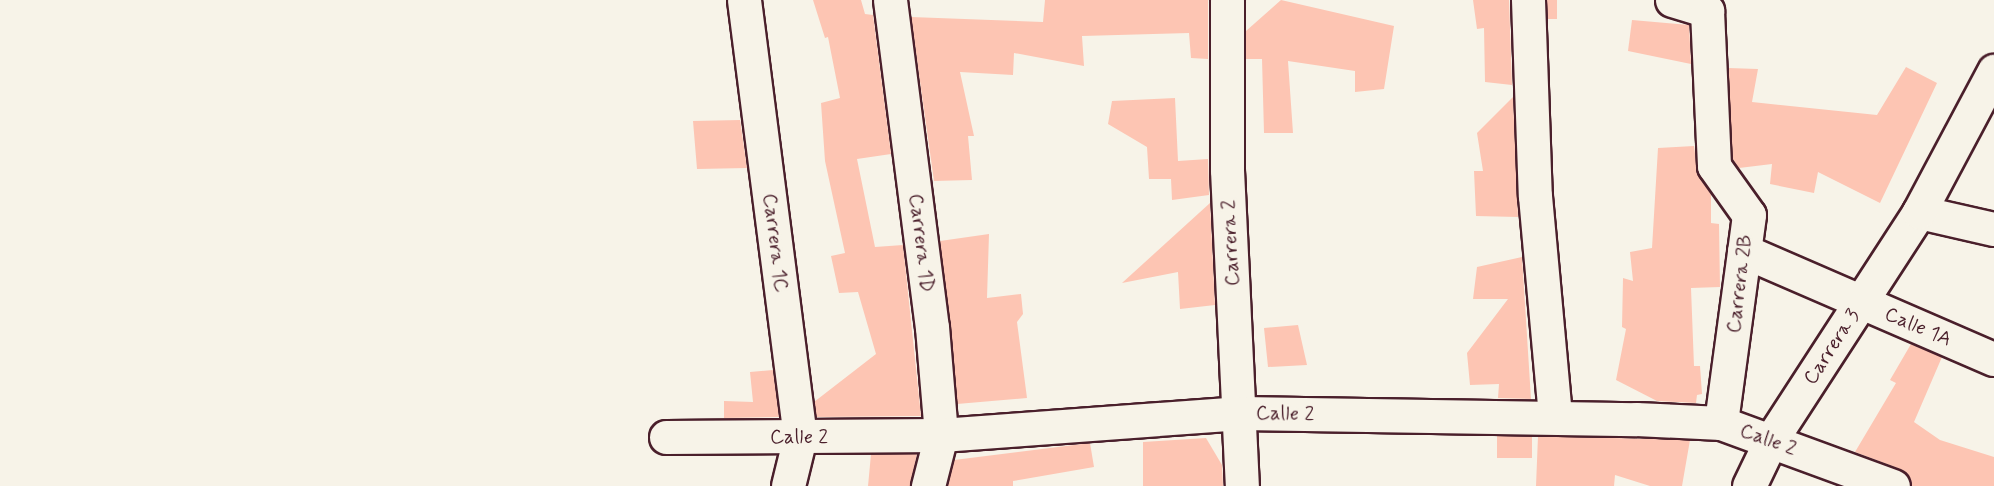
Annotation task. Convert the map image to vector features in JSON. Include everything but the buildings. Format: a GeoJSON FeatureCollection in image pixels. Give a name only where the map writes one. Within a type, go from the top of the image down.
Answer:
{"type":"FeatureCollection","features":[{"type":"Feature","properties":{"kind":"street","name":"Carrera 1C"},"geometry":{"type":"LineString","coordinates":[[744,0],[800,437],[788,486]]}},
{"type":"Feature","properties":{"kind":"street","name":"Carrera 1D"},"geometry":{"type":"LineString","coordinates":[[890,0],[932,327],[941,435],[928,486]]}},
{"type":"Feature","properties":{"kind":"street","name":"Carrera 2"},"geometry":{"type":"LineString","coordinates":[[1227,0],[1227,170],[1241,413],[1242,486]]}},
{"type":"Feature","properties":{"kind":"street"},"geometry":{"type":"LineString","coordinates":[[1528,0],[1535,196],[1555,417]]}},
{"type":"Feature","properties":{"kind":"street","name":"Carrera 2B"},"geometry":{"type":"LineString","coordinates":[[1672,0],[1707,11],[1714,166],[1749,215],[1721,423]]}},
{"type":"Feature","properties":{"kind":"street","name":"Carrera 3"},"geometry":{"type":"LineString","coordinates":[[1749,486],[1771,440],[1919,212],[1994,71]]}},
{"type":"Feature","properties":{"kind":"street"},"geometry":{"type":"LineString","coordinates":[[1919,212],[1994,229]]}},
{"type":"Feature","properties":{"kind":"street","name":"Calle 1A"},"geometry":{"type":"LineString","coordinates":[[1744,251],[1994,359]]}},
{"type":"Feature","properties":{"kind":"street","name":"Calle 2"},"geometry":{"type":"LineString","coordinates":[[666,437],[941,435],[1241,413],[1555,417],[1721,423],[1893,486]]}}]}
